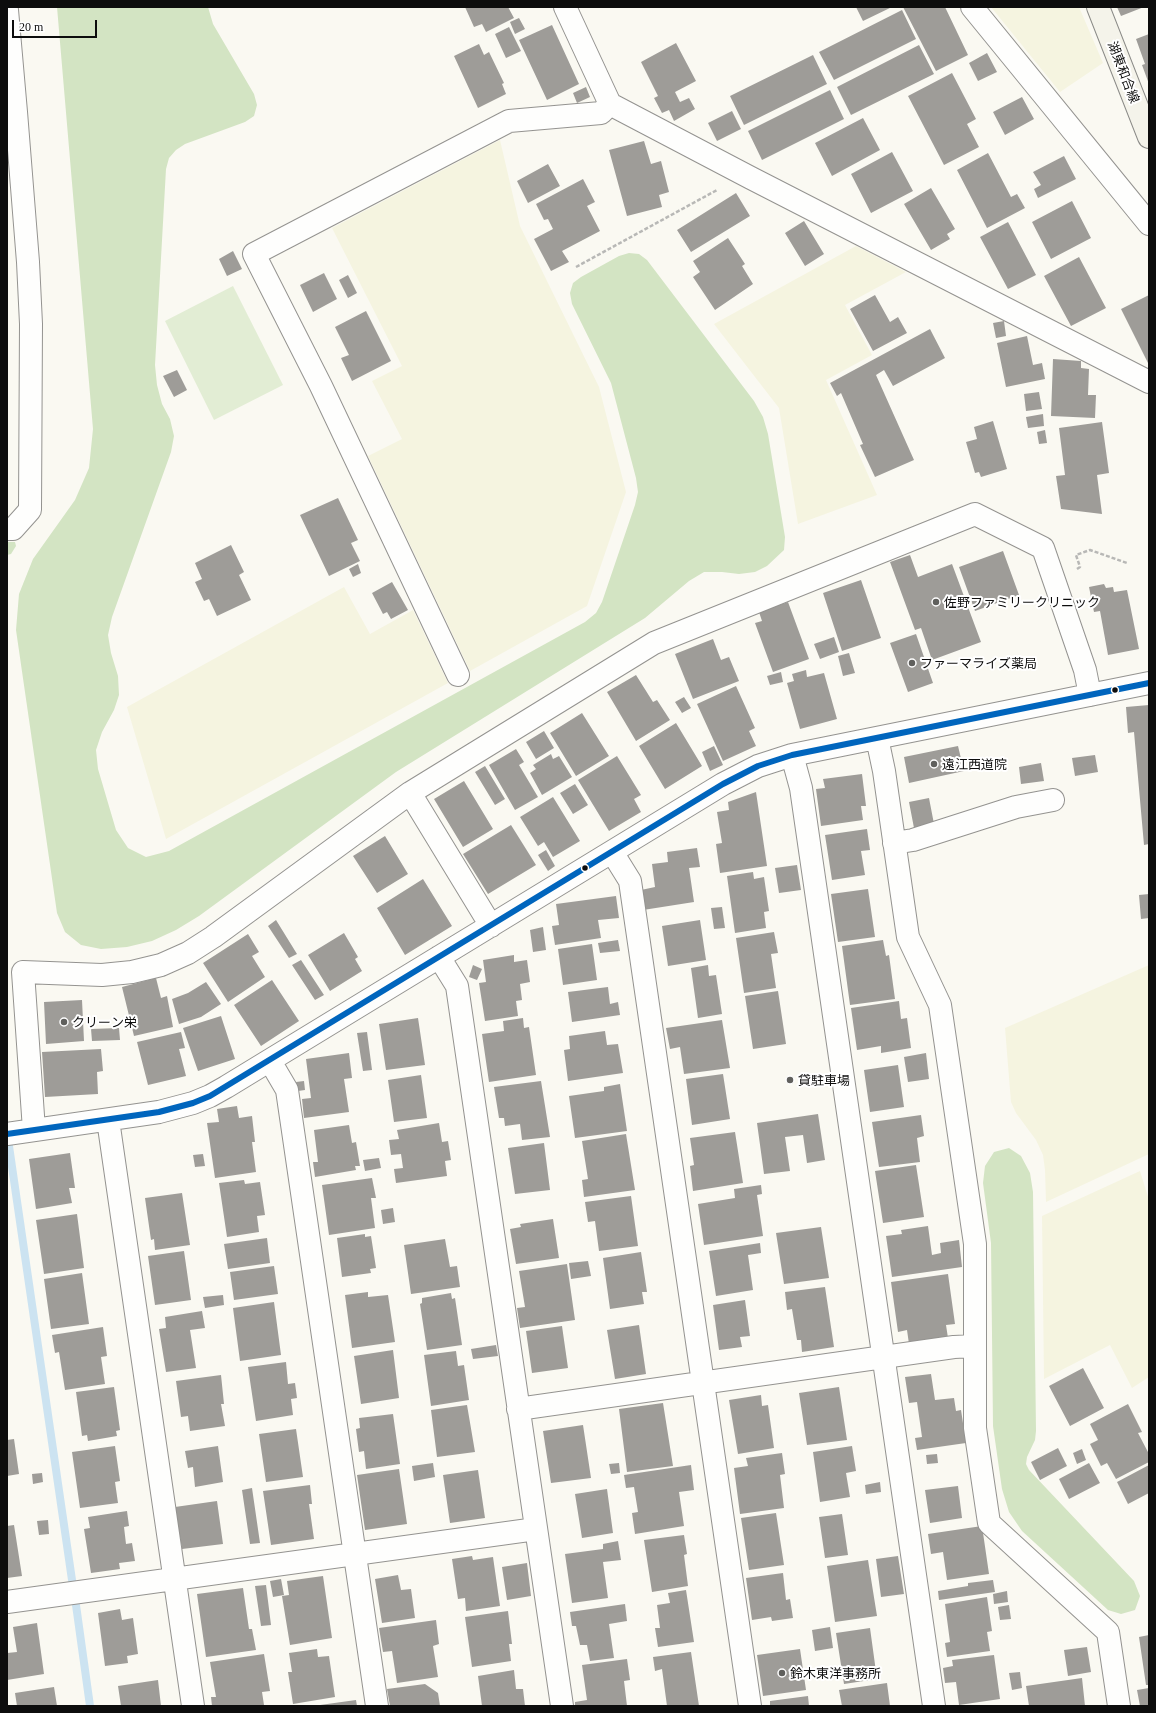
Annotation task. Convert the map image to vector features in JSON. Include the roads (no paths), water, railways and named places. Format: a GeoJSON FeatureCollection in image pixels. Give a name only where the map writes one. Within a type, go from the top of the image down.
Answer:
{"type":"FeatureCollection","features":[{"type":"Feature","properties":{"kind":"main road","name":"湖東和合線"},"geometry":{"type":"LineString","coordinates":[[1098,7],[1149,137]]}},
{"type":"Feature","properties":{"kind":"street"},"geometry":{"type":"LineString","coordinates":[[565,7],[610,104],[735,170],[1149,382]]}},
{"type":"Feature","properties":{"kind":"street"},"geometry":{"type":"LineString","coordinates":[[972,7],[1149,224]]}},
{"type":"Feature","properties":{"kind":"street"},"geometry":{"type":"LineString","coordinates":[[7,10],[11,112],[30,294],[30,510],[13,529],[7,530]]}},
{"type":"Feature","properties":{"kind":"street"},"geometry":{"type":"LineString","coordinates":[[458,675],[321,386],[254,254],[509,121],[601,113],[610,104]]}},
{"type":"Feature","properties":{"kind":"street"},"geometry":{"type":"LineString","coordinates":[[34,1130],[23,972],[102,975],[132,972],[161,965],[188,953],[213,937],[410,793],[654,643],[975,514],[1042,548],[1085,670],[1090,695]]}},
{"type":"Feature","properties":{"kind":"street"},"geometry":{"type":"LineString","coordinates":[[7,1134],[158,1112],[193,1103],[226,1088],[740,774],[758,766],[792,756],[1149,683]]}},
{"type":"Feature","properties":{"kind":"street"},"geometry":{"type":"LineString","coordinates":[[877,738],[884,771],[908,937],[940,1005],[975,1244],[975,1428],[989,1523],[1108,1632],[1119,1706]]}},
{"type":"Feature","properties":{"kind":"street"},"geometry":{"type":"LineString","coordinates":[[792,756],[801,788],[934,1706]]}},
{"type":"Feature","properties":{"kind":"street"},"geometry":{"type":"LineString","coordinates":[[410,793],[491,926]]}},
{"type":"Feature","properties":{"kind":"street"},"geometry":{"type":"LineString","coordinates":[[894,843],[913,840],[1016,807],[1053,800]]}},
{"type":"Feature","properties":{"kind":"street"},"geometry":{"type":"LineString","coordinates":[[612,852],[630,881],[750,1706]]}},
{"type":"Feature","properties":{"kind":"street"},"geometry":{"type":"LineString","coordinates":[[440,957],[457,986],[562,1706]]}},
{"type":"Feature","properties":{"kind":"street"},"geometry":{"type":"LineString","coordinates":[[270,1061],[287,1090],[377,1706]]}},
{"type":"Feature","properties":{"kind":"street"},"geometry":{"type":"LineString","coordinates":[[108,1120],[193,1706]]}},
{"type":"Feature","properties":{"kind":"street"},"geometry":{"type":"LineString","coordinates":[[518,1409],[954,1346],[975,1346]]}},
{"type":"Feature","properties":{"kind":"street"},"geometry":{"type":"LineString","coordinates":[[7,1602],[536,1529]]}},
{"type":"Feature","properties":{"kind":"waterway"},"geometry":{"type":"LineString","coordinates":[[9,1146],[72,1580]]}},
{"type":"Feature","properties":{"kind":"waterway"},"geometry":{"type":"LineString","coordinates":[[76,1605],[90,1706]]}},
{"type":"Feature","properties":{"kind":"place","name":"佐野ファミリークリニック"},"geometry":{"type":"Point","coordinates":[936,602]}},
{"type":"Feature","properties":{"kind":"place","name":"ファーマライズ薬局"},"geometry":{"type":"Point","coordinates":[912,663]}},
{"type":"Feature","properties":{"kind":"place","name":"遠江西道院"},"geometry":{"type":"Point","coordinates":[934,764]}},
{"type":"Feature","properties":{"kind":"place","name":"クリーン栄"},"geometry":{"type":"Point","coordinates":[64,1022]}},
{"type":"Feature","properties":{"kind":"place","name":"貸駐車場"},"geometry":{"type":"Point","coordinates":[790,1080]}},
{"type":"Feature","properties":{"kind":"place","name":"鈴木東洋事務所"},"geometry":{"type":"Point","coordinates":[782,1673]}}]}
